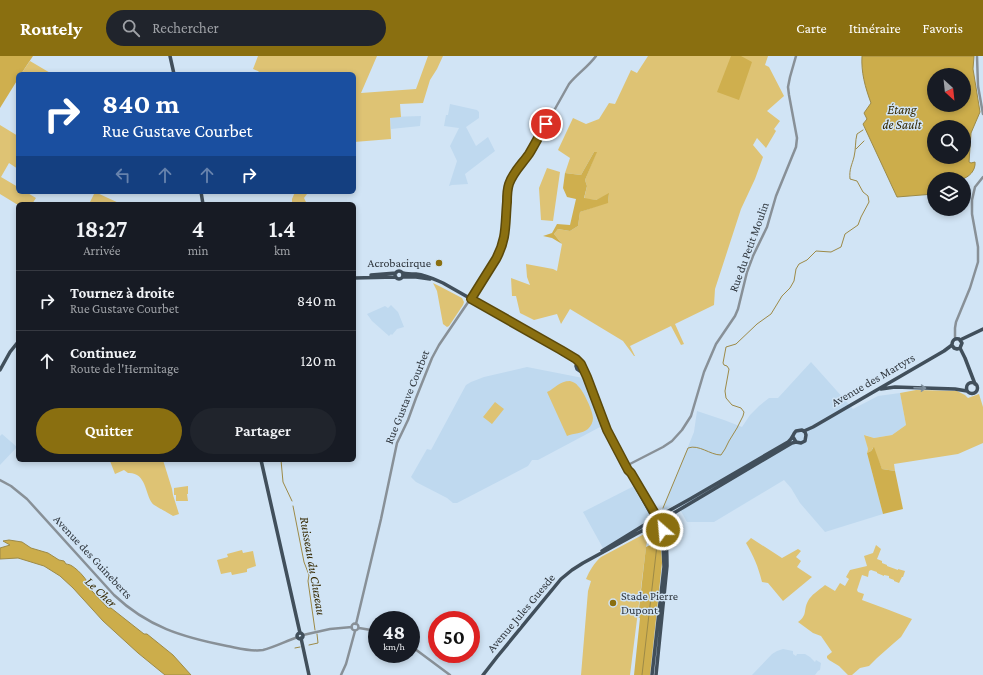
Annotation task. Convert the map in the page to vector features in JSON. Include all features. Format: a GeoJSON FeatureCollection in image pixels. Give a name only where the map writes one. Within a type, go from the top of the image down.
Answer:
{"type":"FeatureCollection","features":[{"type":"Feature","properties":{"kind":"main road"},"geometry":{"type":"LineString","coordinates":[[170,56],[174,72]]}},
{"type":"Feature","properties":{"kind":"main road"},"geometry":{"type":"LineString","coordinates":[[356,277],[396,275],[399,271],[403,275],[431,280],[470,299],[576,359],[579,367],[587,377],[607,430],[658,522],[667,548],[667,566],[656,675]]}},
{"type":"Feature","properties":{"kind":"main road"},"geometry":{"type":"LineString","coordinates":[[396,275],[400,279],[403,275]]}},
{"type":"Feature","properties":{"kind":"main road"},"geometry":{"type":"LineString","coordinates":[[961,342],[982,330]]}},
{"type":"Feature","properties":{"kind":"main road"},"geometry":{"type":"LineString","coordinates":[[960,348],[957,349],[953,346],[952,342],[955,339],[958,339],[961,342]]}},
{"type":"Feature","properties":{"kind":"main road"},"geometry":{"type":"LineString","coordinates":[[961,342],[960,348],[977,389]]}},
{"type":"Feature","properties":{"kind":"main road"},"geometry":{"type":"LineString","coordinates":[[0,370],[16,345]]}},
{"type":"Feature","properties":{"kind":"main road","name":"Avenue des Martyrs"},"geometry":{"type":"LineString","coordinates":[[806,435],[953,346]]}},
{"type":"Feature","properties":{"kind":"main road","name":"Avenue des Martyrs"},"geometry":{"type":"LineString","coordinates":[[804,431],[953,346]]}},
{"type":"Feature","properties":{"kind":"main road"},"geometry":{"type":"LineString","coordinates":[[967,391],[970,372]]}},
{"type":"Feature","properties":{"kind":"main road"},"geometry":{"type":"LineString","coordinates":[[969,384],[975,384]]}},
{"type":"Feature","properties":{"kind":"main road"},"geometry":{"type":"LineString","coordinates":[[881,389],[895,387],[955,389],[967,391],[972,394],[976,392],[977,389]]}},
{"type":"Feature","properties":{"kind":"main road"},"geometry":{"type":"LineString","coordinates":[[977,389],[983,390]]}},
{"type":"Feature","properties":{"kind":"main road"},"geometry":{"type":"LineString","coordinates":[[655,518],[788,442],[796,431],[804,431],[806,439],[803,442],[792,443],[779,450],[658,522]]}},
{"type":"Feature","properties":{"kind":"main road"},"geometry":{"type":"LineString","coordinates":[[793,437],[796,442]]}},
{"type":"Feature","properties":{"kind":"main road"},"geometry":{"type":"LineString","coordinates":[[261,462],[309,675]]}},
{"type":"Feature","properties":{"kind":"main road","name":"Avenue Jules Guesde"},"geometry":{"type":"LineString","coordinates":[[599,554],[655,518]]}},
{"type":"Feature","properties":{"kind":"main road"},"geometry":{"type":"LineString","coordinates":[[652,675],[664,567],[662,534],[665,518]]}},
{"type":"Feature","properties":{"kind":"main road","name":"Avenue Jules Guesde"},"geometry":{"type":"LineString","coordinates":[[483,675],[561,580],[572,570],[658,522]]}},
{"type":"Feature","properties":{"kind":"main road"},"geometry":{"type":"LineString","coordinates":[[638,533],[651,530],[662,534]]}},
{"type":"Feature","properties":{"kind":"street","name":"Rue Gustave Courbet"},"geometry":{"type":"LineString","coordinates":[[356,624],[397,443],[408,420],[432,358],[440,342],[500,252],[504,242],[508,188],[511,179],[533,148],[568,84],[596,56]]}},
{"type":"Feature","properties":{"kind":"street","name":"Rue du Petit Moulin"},"geometry":{"type":"LineString","coordinates":[[627,468],[666,445],[682,430],[691,416],[709,359],[716,344],[738,309],[747,272],[768,222],[776,196],[796,147],[797,138],[788,87],[796,56]]}},
{"type":"Feature","properties":{"kind":"street"},"geometry":{"type":"LineString","coordinates":[[977,56],[978,86],[983,114]]}},
{"type":"Feature","properties":{"kind":"street"},"geometry":{"type":"LineString","coordinates":[[955,339],[956,322],[970,288],[978,262],[978,247],[972,200],[975,187],[983,177]]}},
{"type":"Feature","properties":{"kind":"street","name":"Avenue des Guineberts"},"geometry":{"type":"LineString","coordinates":[[0,480],[12,486],[27,499],[114,595],[125,605],[150,622],[183,636],[221,645],[250,650],[262,650],[300,636],[330,629],[352,627]]}},
{"type":"Feature","properties":{"kind":"street"},"geometry":{"type":"LineString","coordinates":[[355,631],[352,627],[356,624],[359,628],[368,630]]}},
{"type":"Feature","properties":{"kind":"street"},"geometry":{"type":"LineString","coordinates":[[340,675],[346,664],[355,631],[359,628]]}},
{"type":"Feature","properties":{"kind":"street"},"geometry":{"type":"LineString","coordinates":[[420,653],[450,675]]}},
{"type":"Feature","properties":{"kind":"shaded area"},"geometry":{"type":"Polygon","coordinates":[[[0,56],[33,56],[22,72],[16,72],[16,82],[0,108],[0,56]]]}},
{"type":"Feature","properties":{"kind":"shaded area"},"geometry":{"type":"Polygon","coordinates":[[[258,56],[377,56],[361,93],[416,89],[428,56],[443,56],[430,80],[423,103],[400,104],[401,117],[390,118],[391,139],[356,142],[356,72],[259,72],[253,69],[258,56]]]}},
{"type":"Feature","properties":{"kind":"shaded area"},"geometry":{"type":"Polygon","coordinates":[[[648,56],[768,56],[765,65],[769,67],[784,96],[767,111],[780,121],[774,129],[776,131],[766,148],[757,138],[753,145],[763,157],[755,179],[741,209],[715,289],[714,305],[675,324],[684,344],[681,345],[671,326],[630,346],[634,356],[623,341],[570,309],[561,324],[557,314],[534,320],[520,313],[516,296],[512,296],[511,278],[530,285],[527,277],[526,264],[557,271],[562,244],[554,234],[558,229],[570,231],[578,226],[580,212],[608,202],[609,194],[596,200],[584,199],[587,186],[585,180],[596,153],[594,152],[581,175],[565,173],[570,158],[558,150],[573,118],[586,124],[599,119],[609,103],[615,104],[631,70],[637,73],[648,56]]]}},
{"type":"Feature","properties":{"kind":"shaded area"},"geometry":{"type":"Polygon","coordinates":[[[731,56],[741,56],[752,62],[739,100],[717,92],[731,56]]]}},
{"type":"Feature","properties":{"kind":"shaded area"},"geometry":{"type":"Polygon","coordinates":[[[30,61],[49,72],[22,72],[30,61]]]}},
{"type":"Feature","properties":{"kind":"shaded area"},"geometry":{"type":"Polygon","coordinates":[[[450,104],[477,110],[479,112],[479,118],[466,127],[476,146],[488,137],[495,151],[465,174],[468,184],[449,186],[457,161],[450,146],[459,128],[444,126],[450,104]]]}},
{"type":"Feature","properties":{"kind":"shaded area"},"geometry":{"type":"Polygon","coordinates":[[[421,116],[420,126],[391,129],[390,117],[421,116]]]}},
{"type":"Feature","properties":{"kind":"shaded area"},"geometry":{"type":"Polygon","coordinates":[[[0,125],[16,135],[16,168],[9,163],[1,177],[16,186],[16,194],[29,194],[36,198],[33,202],[16,202],[16,204],[0,194],[0,125]]]}},
{"type":"Feature","properties":{"kind":"shaded area"},"geometry":{"type":"Polygon","coordinates":[[[594,152],[597,152],[585,180],[587,186],[584,198],[596,200],[609,193],[608,203],[580,212],[578,226],[570,231],[558,229],[554,234],[562,244],[552,238],[543,236],[552,233],[557,224],[570,225],[576,199],[567,197],[563,188],[565,173],[581,175],[594,152]]]}},
{"type":"Feature","properties":{"kind":"shaded area"},"geometry":{"type":"Polygon","coordinates":[[[547,168],[560,172],[553,221],[541,220],[539,188],[547,168]]]}},
{"type":"Feature","properties":{"kind":"shaded area"},"geometry":{"type":"Polygon","coordinates":[[[94,194],[99,194],[117,202],[90,202],[94,194]]]}},
{"type":"Feature","properties":{"kind":"shaded area"},"geometry":{"type":"Polygon","coordinates":[[[294,194],[307,194],[304,198],[306,202],[292,202],[294,194]]]}},
{"type":"Feature","properties":{"kind":"shaded area"},"geometry":{"type":"Polygon","coordinates":[[[433,283],[462,298],[464,302],[447,327],[443,324],[437,291],[433,283]]]}},
{"type":"Feature","properties":{"kind":"shaded area"},"geometry":{"type":"Polygon","coordinates":[[[391,305],[398,312],[404,327],[397,329],[392,335],[391,334],[389,336],[372,321],[367,314],[385,306],[388,308],[391,305]]]}},
{"type":"Feature","properties":{"kind":"shaded area"},"geometry":{"type":"Polygon","coordinates":[[[811,362],[853,409],[878,396],[900,393],[906,425],[892,435],[874,438],[865,435],[868,449],[867,453],[883,514],[825,532],[800,503],[784,480],[714,522],[687,522],[677,504],[662,511],[694,432],[697,411],[742,427],[750,415],[759,406],[769,398],[778,398],[811,362]]]}},
{"type":"Feature","properties":{"kind":"shaded area"},"geometry":{"type":"Polygon","coordinates":[[[527,367],[585,379],[601,426],[538,460],[532,460],[528,466],[457,503],[453,503],[447,498],[416,482],[411,477],[427,449],[431,450],[466,385],[484,377],[527,367]]]}},
{"type":"Feature","properties":{"kind":"shaded area"},"geometry":{"type":"Polygon","coordinates":[[[570,381],[580,388],[590,406],[593,421],[588,429],[583,432],[567,436],[547,392],[560,383],[570,381]]]}},
{"type":"Feature","properties":{"kind":"shaded area"},"geometry":{"type":"Polygon","coordinates":[[[916,390],[957,391],[968,398],[979,394],[983,407],[983,443],[958,454],[894,464],[895,471],[882,469],[873,448],[867,453],[868,449],[864,435],[874,438],[892,435],[906,425],[900,393],[916,390]]]}},
{"type":"Feature","properties":{"kind":"shaded area"},"geometry":{"type":"Polygon","coordinates":[[[495,402],[504,409],[492,424],[483,417],[495,402]]]}},
{"type":"Feature","properties":{"kind":"shaded area"},"geometry":{"type":"Polygon","coordinates":[[[2,434],[16,446],[16,448],[0,465],[0,436],[2,434]]]}},
{"type":"Feature","properties":{"kind":"shaded area"},"geometry":{"type":"Polygon","coordinates":[[[874,447],[882,469],[895,471],[903,509],[883,514],[867,453],[874,447]]]}},
{"type":"Feature","properties":{"kind":"shaded area"},"geometry":{"type":"Polygon","coordinates":[[[110,462],[164,462],[179,514],[173,516],[153,504],[142,479],[138,476],[124,470],[115,474],[110,462]]]}},
{"type":"Feature","properties":{"kind":"shaded area"},"geometry":{"type":"Polygon","coordinates":[[[636,485],[654,519],[604,550],[583,512],[636,485]]]}},
{"type":"Feature","properties":{"kind":"shaded area"},"geometry":{"type":"Polygon","coordinates":[[[188,486],[188,501],[176,501],[174,488],[188,486]]]}},
{"type":"Feature","properties":{"kind":"shaded area","name":"Stade Pierre Dupont"},"geometry":{"type":"Polygon","coordinates":[[[648,532],[630,675],[581,675],[588,591],[591,581],[586,579],[594,564],[601,557],[648,532]]]}},
{"type":"Feature","properties":{"kind":"shaded area"},"geometry":{"type":"Polygon","coordinates":[[[751,538],[782,558],[798,549],[801,551],[796,557],[801,561],[797,567],[812,577],[783,601],[768,583],[762,582],[756,562],[746,543],[751,538]]]}},
{"type":"Feature","properties":{"kind":"shaded area"},"geometry":{"type":"Polygon","coordinates":[[[660,540],[662,563],[650,675],[634,675],[640,618],[638,617],[646,547],[660,540]]]}},
{"type":"Feature","properties":{"kind":"shaded area"},"geometry":{"type":"Polygon","coordinates":[[[876,545],[881,549],[877,559],[882,561],[882,563],[887,566],[905,571],[903,577],[899,583],[889,578],[889,576],[884,576],[871,570],[869,571],[868,577],[862,575],[857,590],[858,592],[864,594],[862,600],[912,619],[901,637],[869,666],[860,668],[852,675],[848,675],[839,666],[827,658],[827,656],[832,652],[821,636],[813,633],[798,622],[803,617],[809,599],[813,595],[825,585],[835,591],[840,583],[845,586],[849,579],[846,577],[850,570],[867,566],[864,556],[873,553],[876,545]]]}},
{"type":"Feature","properties":{"kind":"shaded area"},"geometry":{"type":"Polygon","coordinates":[[[242,550],[243,553],[253,551],[256,566],[247,569],[247,572],[232,575],[231,572],[221,574],[217,560],[228,557],[227,554],[242,550]]]}},
{"type":"Feature","properties":{"kind":"shaded area"},"geometry":{"type":"Polygon","coordinates":[[[783,649],[793,651],[793,654],[796,656],[797,654],[805,654],[815,662],[816,660],[821,663],[820,670],[815,675],[752,675],[772,654],[783,649]]]}},
{"type":"Feature","properties":{"kind":"water","name":"Étang de Sault"},"geometry":{"type":"Polygon","coordinates":[[[862,56],[974,56],[973,69],[980,112],[971,133],[971,120],[927,120],[927,164],[971,164],[975,162],[973,171],[971,173],[927,172],[927,195],[897,197],[863,124],[867,119],[864,113],[871,103],[862,68],[862,56]]]}},
{"type":"Feature","properties":{"kind":"water"},"geometry":{"type":"Polygon","coordinates":[[[9,540],[22,542],[31,548],[48,553],[59,560],[64,561],[66,564],[71,565],[81,574],[87,581],[92,591],[108,608],[111,608],[144,634],[147,634],[173,655],[191,675],[165,675],[103,621],[60,576],[44,566],[18,558],[0,559],[0,548],[10,545],[3,541],[9,540]]]}},
{"type":"Feature","properties":{"kind":"waterway"},"geometry":{"type":"LineString","coordinates":[[663,508],[688,448],[696,447],[717,455],[721,455],[743,416],[744,412],[741,408],[732,405],[726,398],[725,391],[729,369],[723,363],[726,347],[736,344],[757,324],[771,314],[782,296],[790,288],[794,281],[796,269],[799,264],[807,260],[816,251],[831,252],[841,247],[845,234],[858,225],[869,202],[868,196],[863,192],[857,181],[850,179],[850,172],[855,154],[857,134],[863,130]]}},
{"type":"Feature","properties":{"kind":"waterway"},"geometry":{"type":"LineString","coordinates":[[856,149],[864,141]]}},
{"type":"Feature","properties":{"kind":"waterway","name":"Ruisseau du Cluzeau"},"geometry":{"type":"LineString","coordinates":[[281,462],[283,482],[292,501]]}},
{"type":"Feature","properties":{"kind":"waterway","name":"Ruisseau du Cluzeau"},"geometry":{"type":"LineString","coordinates":[[293,506],[304,562],[309,575],[308,581],[315,630]]}},
{"type":"Feature","properties":{"kind":"waterway"},"geometry":{"type":"LineString","coordinates":[[642,675],[657,545]]}},
{"type":"Feature","properties":{"kind":"waterway","name":"Ruisseau du Cluzeau"},"geometry":{"type":"LineString","coordinates":[[309,645],[318,643],[317,634]]}},
{"type":"Feature","properties":{"kind":"waterway","name":"Ruisseau du Cluzeau"},"geometry":{"type":"LineString","coordinates":[[295,648],[300,647]]}},
{"type":"Feature","properties":{"kind":"place","name":"Acrobacirque"},"geometry":{"type":"Point","coordinates":[439,263]}},
{"type":"Feature","properties":{"kind":"place","name":"Stade Pierre Dupont"},"geometry":{"type":"Point","coordinates":[613,603]}},
{"type":"Feature","properties":{"kind":"route"},"geometry":{"type":"LineString","coordinates":[[546,124],[528,156],[510,180],[508,188],[504,242],[496,259],[471,299],[561,350],[576,359],[581,364],[602,418],[614,443],[628,470],[661,524],[663,530]]}},
{"type":"Feature","properties":{"kind":"water label","name":"Le Cher"},"geometry":{"type":"Point","coordinates":[101,592]}}]}
